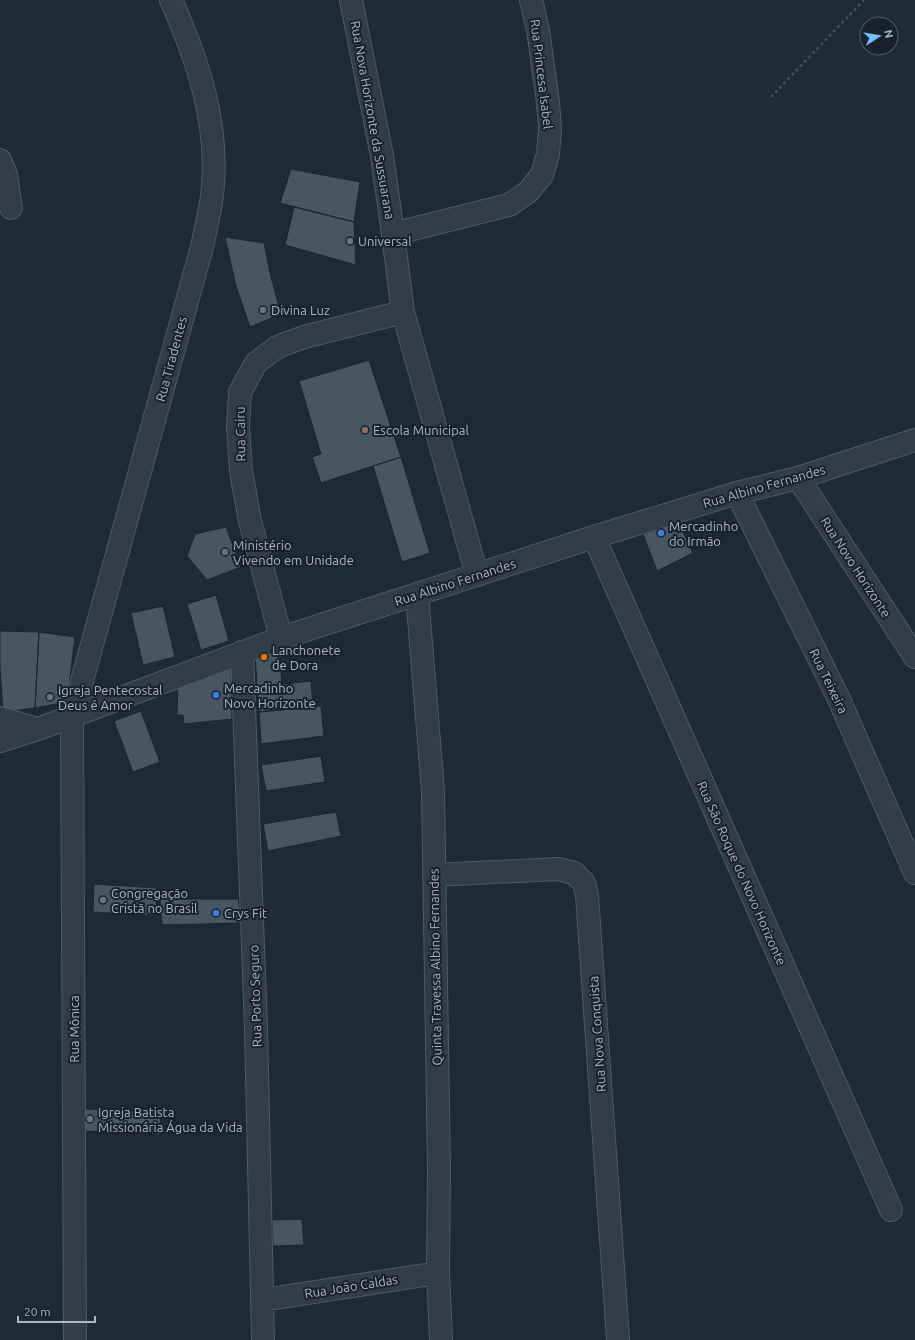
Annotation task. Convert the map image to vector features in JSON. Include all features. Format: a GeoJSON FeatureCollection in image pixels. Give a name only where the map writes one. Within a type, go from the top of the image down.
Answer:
{"type":"FeatureCollection","features":[{"type":"Feature","properties":{"kind":"street","name":"Rua Tiradentes"},"geometry":{"type":"LineString","coordinates":[[72,717],[202,247],[213,185],[213,137],[205,91],[189,40],[171,0]]}},
{"type":"Feature","properties":{"kind":"street","name":"Rua Nova Horizonte da Sussuarana"},"geometry":{"type":"LineString","coordinates":[[351,0],[382,156],[403,312],[477,575]]}},
{"type":"Feature","properties":{"kind":"street","name":"Rua Princesa Isabel"},"geometry":{"type":"LineString","coordinates":[[393,234],[509,205],[528,192],[542,175],[548,154],[550,129],[548,102],[539,37],[531,0]]}},
{"type":"Feature","properties":{"kind":"street"},"geometry":{"type":"LineString","coordinates":[[0,160],[6,175],[11,208]]}},
{"type":"Feature","properties":{"kind":"street","name":"Rua Cairu"},"geometry":{"type":"LineString","coordinates":[[281,638],[250,521],[241,471],[238,426],[240,392],[256,363],[277,347],[304,337],[403,312]]}},
{"type":"Feature","properties":{"kind":"street","name":"Rua Albino Fernandes"},"geometry":{"type":"LineString","coordinates":[[0,741],[72,717],[281,638],[594,537],[737,493],[798,478],[915,440]]}},
{"type":"Feature","properties":{"kind":"street","name":"Rua Novo Horizonte"},"geometry":{"type":"LineString","coordinates":[[798,478],[915,657]]}},
{"type":"Feature","properties":{"kind":"street","name":"Rua Teixeira"},"geometry":{"type":"LineString","coordinates":[[737,493],[838,697],[915,873]]}},
{"type":"Feature","properties":{"kind":"street","name":"Rua São Roque do Novo Horizonte"},"geometry":{"type":"LineString","coordinates":[[594,537],[890,1210]]}},
{"type":"Feature","properties":{"kind":"street","name":"Quinta Travessa Albino Fernandes"},"geometry":{"type":"LineString","coordinates":[[417,594],[433,791],[438,1273],[441,1340]]}},
{"type":"Feature","properties":{"kind":"street","name":"Rua Porto Seguro"},"geometry":{"type":"LineString","coordinates":[[242,652],[256,1028],[264,1340]]}},
{"type":"Feature","properties":{"kind":"street","name":"Rua Mônica"},"geometry":{"type":"LineString","coordinates":[[72,717],[75,1340]]}},
{"type":"Feature","properties":{"kind":"street"},"geometry":{"type":"LineString","coordinates":[[0,718],[38,729]]}},
{"type":"Feature","properties":{"kind":"street","name":"Rua Nova Conquista"},"geometry":{"type":"LineString","coordinates":[[434,875],[558,869],[574,873],[584,883],[587,895],[618,1340]]}},
{"type":"Feature","properties":{"kind":"street","name":"Rua João Caldas"},"geometry":{"type":"LineString","coordinates":[[263,1300],[438,1273]]}},
{"type":"Feature","properties":{"kind":"path"},"geometry":{"type":"LineString","coordinates":[[772,97],[864,0]]}},
{"type":"Feature","properties":{"kind":"building"},"geometry":{"type":"Polygon","coordinates":[[[291,169],[360,182],[354,222],[280,203],[291,169]]]}},
{"type":"Feature","properties":{"kind":"building"},"geometry":{"type":"Polygon","coordinates":[[[294,207],[354,222],[356,265],[285,245],[294,207]]]}},
{"type":"Feature","properties":{"kind":"building"},"geometry":{"type":"Polygon","coordinates":[[[225,237],[264,243],[281,314],[250,327],[236,286],[225,237]]]}},
{"type":"Feature","properties":{"kind":"building"},"geometry":{"type":"Polygon","coordinates":[[[369,360],[401,457],[321,483],[312,457],[321,454],[299,381],[369,360]]]}},
{"type":"Feature","properties":{"kind":"building"},"geometry":{"type":"Polygon","coordinates":[[[401,457],[430,553],[402,562],[373,466],[401,457]]]}},
{"type":"Feature","properties":{"kind":"building"},"geometry":{"type":"Polygon","coordinates":[[[679,523],[693,553],[657,571],[643,534],[679,523]]]}},
{"type":"Feature","properties":{"kind":"building"},"geometry":{"type":"Polygon","coordinates":[[[226,527],[241,567],[207,580],[187,556],[195,534],[226,527]]]}},
{"type":"Feature","properties":{"kind":"building"},"geometry":{"type":"Polygon","coordinates":[[[216,595],[229,641],[201,650],[187,604],[216,595]]]}},
{"type":"Feature","properties":{"kind":"building"},"geometry":{"type":"Polygon","coordinates":[[[163,606],[175,657],[143,665],[131,613],[163,606]]]}},
{"type":"Feature","properties":{"kind":"building"},"geometry":{"type":"Polygon","coordinates":[[[0,631],[39,632],[35,708],[3,712],[0,668],[0,631]]]}},
{"type":"Feature","properties":{"kind":"building"},"geometry":{"type":"Polygon","coordinates":[[[39,632],[75,637],[67,702],[35,708],[39,632]]]}},
{"type":"Feature","properties":{"kind":"building"},"geometry":{"type":"Polygon","coordinates":[[[279,646],[282,684],[257,687],[255,651],[279,646]]]}},
{"type":"Feature","properties":{"kind":"building"},"geometry":{"type":"Polygon","coordinates":[[[231,667],[232,719],[184,724],[183,715],[177,715],[178,684],[231,667]]]}},
{"type":"Feature","properties":{"kind":"building"},"geometry":{"type":"Polygon","coordinates":[[[311,681],[313,707],[259,712],[257,687],[311,681]]]}},
{"type":"Feature","properties":{"kind":"building"},"geometry":{"type":"Polygon","coordinates":[[[321,706],[324,736],[261,744],[259,712],[321,706]]]}},
{"type":"Feature","properties":{"kind":"building"},"geometry":{"type":"Polygon","coordinates":[[[141,711],[160,762],[133,772],[114,721],[141,711]]]}},
{"type":"Feature","properties":{"kind":"building"},"geometry":{"type":"Polygon","coordinates":[[[321,756],[325,782],[266,791],[261,765],[321,756]]]}},
{"type":"Feature","properties":{"kind":"building"},"geometry":{"type":"Polygon","coordinates":[[[336,812],[341,836],[268,851],[263,824],[336,812]]]}},
{"type":"Feature","properties":{"kind":"building"},"geometry":{"type":"Polygon","coordinates":[[[94,884],[157,888],[156,916],[93,912],[94,884]]]}},
{"type":"Feature","properties":{"kind":"building"},"geometry":{"type":"Polygon","coordinates":[[[160,899],[238,899],[242,923],[162,925],[160,899]]]}},
{"type":"Feature","properties":{"kind":"building"},"geometry":{"type":"Polygon","coordinates":[[[85,1109],[161,1112],[160,1135],[84,1131],[85,1109]]]}},
{"type":"Feature","properties":{"kind":"building"},"geometry":{"type":"Polygon","coordinates":[[[302,1219],[304,1245],[273,1246],[272,1220],[302,1219]]]}},
{"type":"Feature","properties":{"kind":"place","name":"Universal"},"geometry":{"type":"Point","coordinates":[350,241]}},
{"type":"Feature","properties":{"kind":"place","name":"Divina Luz"},"geometry":{"type":"Point","coordinates":[263,310]}},
{"type":"Feature","properties":{"kind":"place","name":"Escola Municipal"},"geometry":{"type":"Point","coordinates":[365,430]}},
{"type":"Feature","properties":{"kind":"place","name":"Mercadinho do Irmão"},"geometry":{"type":"Point","coordinates":[661,533]}},
{"type":"Feature","properties":{"kind":"place","name":"Ministério Vivendo em Unidade"},"geometry":{"type":"Point","coordinates":[225,552]}},
{"type":"Feature","properties":{"kind":"place","name":"Lanchonete de Dora"},"geometry":{"type":"Point","coordinates":[264,657]}},
{"type":"Feature","properties":{"kind":"place","name":"Mercadinho Novo Horizonte"},"geometry":{"type":"Point","coordinates":[216,695]}},
{"type":"Feature","properties":{"kind":"place","name":"Igreja Pentecostal Deus é Amor"},"geometry":{"type":"Point","coordinates":[50,697]}},
{"type":"Feature","properties":{"kind":"place","name":"Congregação Cristã no Brasil"},"geometry":{"type":"Point","coordinates":[103,900]}},
{"type":"Feature","properties":{"kind":"place","name":"Crys Fit"},"geometry":{"type":"Point","coordinates":[216,913]}},
{"type":"Feature","properties":{"kind":"place","name":"Igreja Batista Missionária Água da Vida"},"geometry":{"type":"Point","coordinates":[90,1119]}}]}
